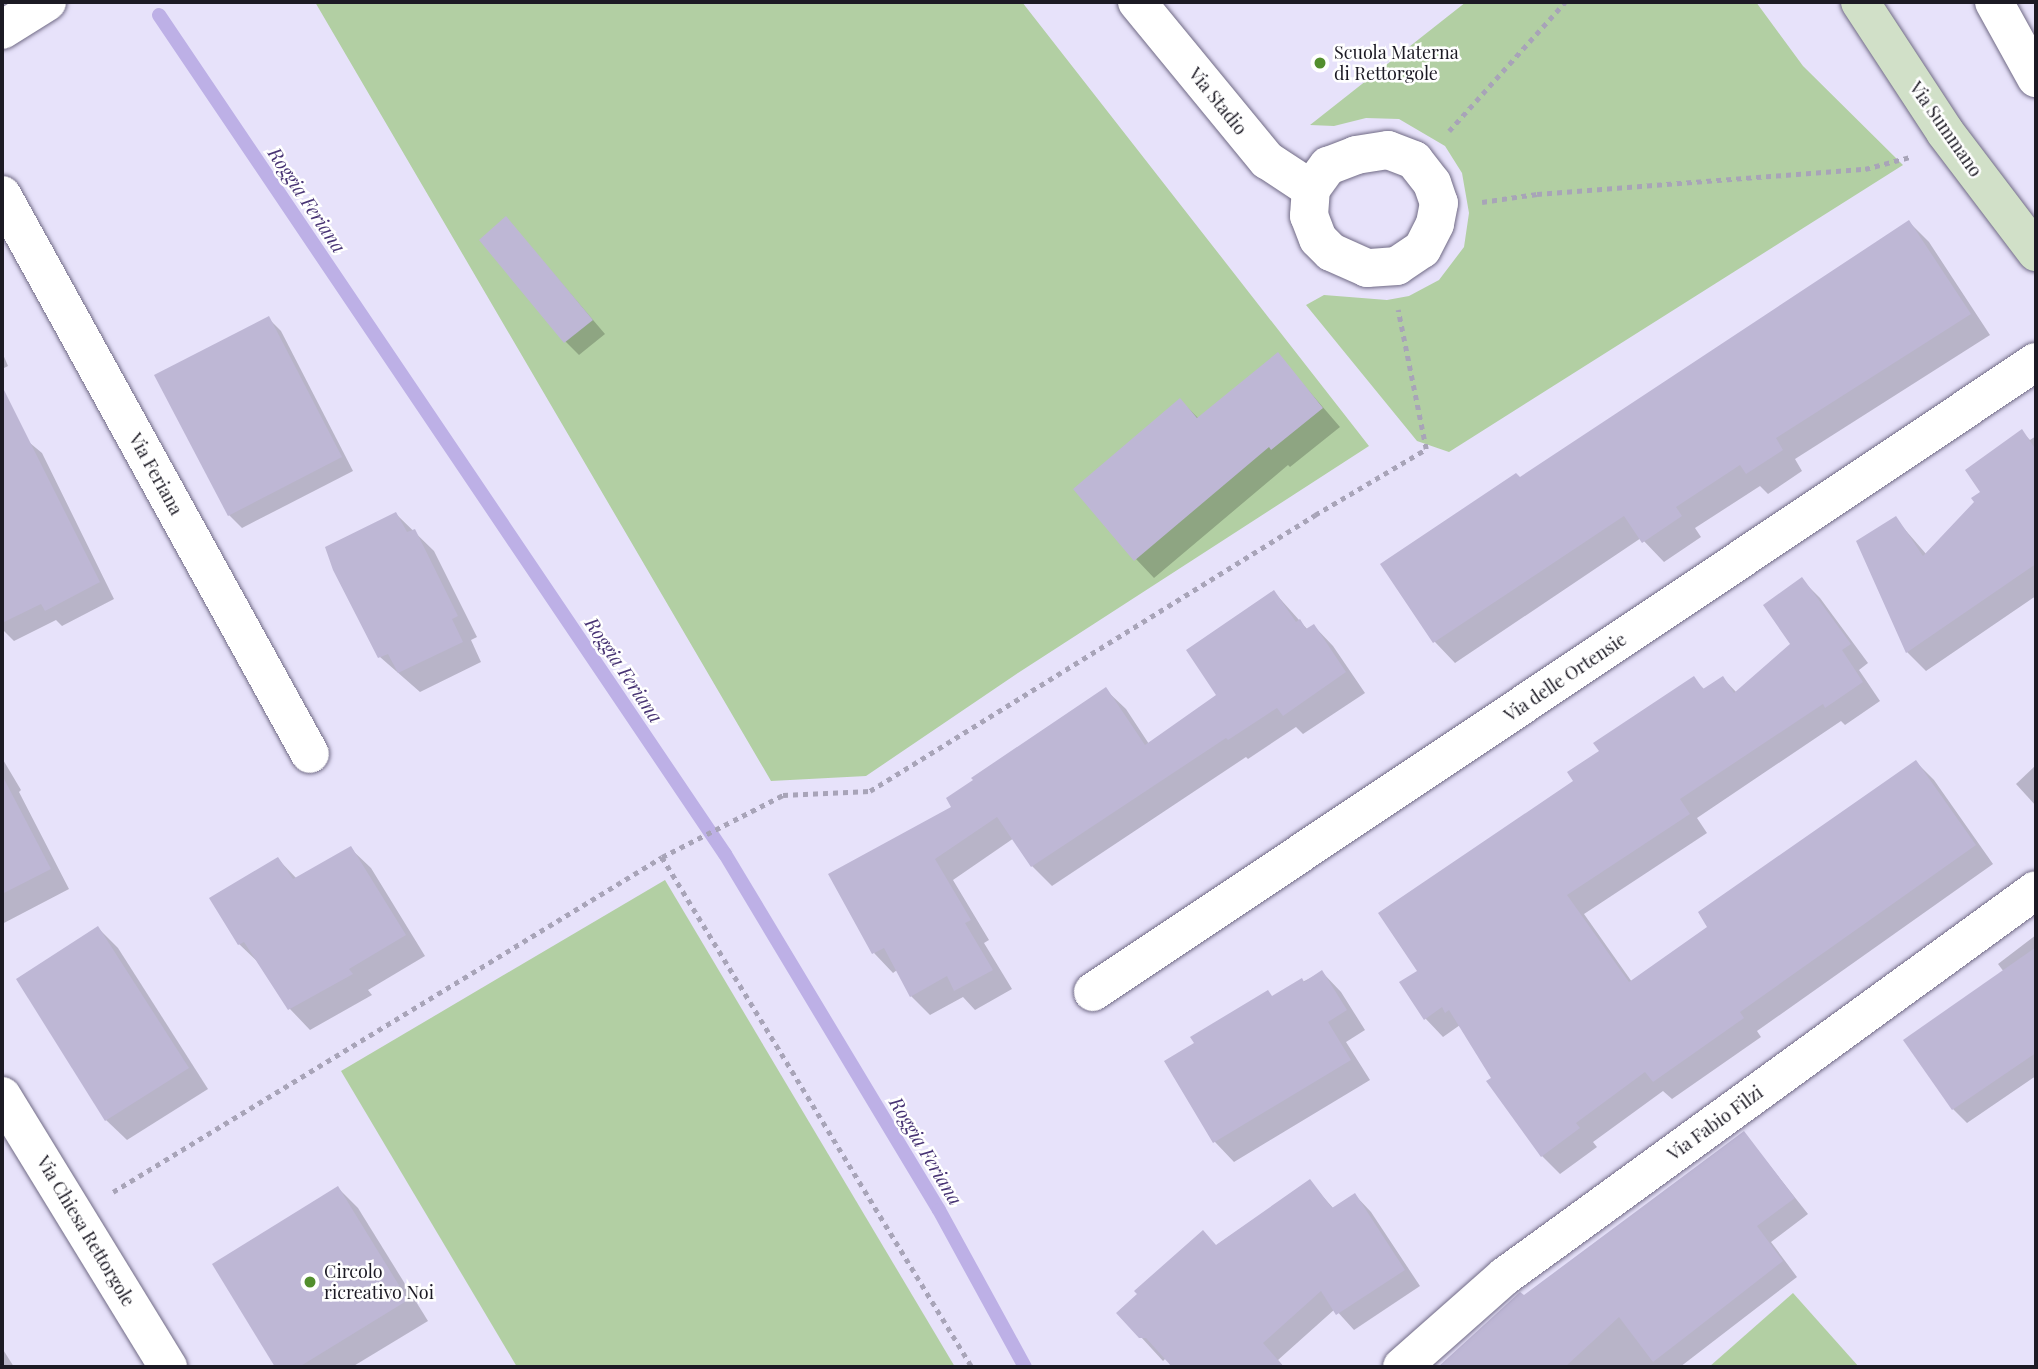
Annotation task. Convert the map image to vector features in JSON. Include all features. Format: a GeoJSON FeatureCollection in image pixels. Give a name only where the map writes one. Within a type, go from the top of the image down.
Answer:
{"type":"FeatureCollection","features":[{"type":"Feature","properties":{"kind":"main road","name":"Via Summano"},"geometry":{"type":"LineString","coordinates":[[1860,2],[1945,132],[2036,252]]}},
{"type":"Feature","properties":{"kind":"street"},"geometry":{"type":"LineString","coordinates":[[2,30],[47,2]]}},
{"type":"Feature","properties":{"kind":"street","name":"Via Stadio"},"geometry":{"type":"LineString","coordinates":[[1137,2],[1266,160],[1311,189]]}},
{"type":"Feature","properties":{"kind":"street"},"geometry":{"type":"LineString","coordinates":[[1994,2],[2036,78]]}},
{"type":"Feature","properties":{"kind":"street","name":"Via Feriana"},"geometry":{"type":"LineString","coordinates":[[2,195],[310,754]]}},
{"type":"Feature","properties":{"kind":"street","name":"Via delle Ortensie"},"geometry":{"type":"LineString","coordinates":[[1093,992],[2036,362]]}},
{"type":"Feature","properties":{"kind":"street","name":"Via Fabio Filzi"},"geometry":{"type":"LineString","coordinates":[[1402,1367],[1505,1276],[2036,890]]}},
{"type":"Feature","properties":{"kind":"street","name":"Via Chiesa Rettorgole"},"geometry":{"type":"LineString","coordinates":[[2,1096],[77,1214],[168,1367]]}},
{"type":"Feature","properties":{"kind":"path"},"geometry":{"type":"LineString","coordinates":[[1446,135],[1565,2]]}},
{"type":"Feature","properties":{"kind":"path"},"geometry":{"type":"LineString","coordinates":[[1473,203],[1538,194],[1865,169],[1908,159],[1945,132]]}},
{"type":"Feature","properties":{"kind":"path"},"geometry":{"type":"LineString","coordinates":[[77,1214],[662,857],[783,795],[870,791],[1303,522],[1401,466],[1426,449],[1412,370]]}},
{"type":"Feature","properties":{"kind":"path"},"geometry":{"type":"LineString","coordinates":[[662,857],[972,1367]]}},
{"type":"Feature","properties":{"kind":"green space"},"geometry":{"type":"Polygon","coordinates":[[[315,2],[1022,2],[1369,446],[1015,675],[866,776],[771,781],[315,2]]]}},
{"type":"Feature","properties":{"kind":"green space"},"geometry":{"type":"Polygon","coordinates":[[[1466,2],[1756,2],[1803,66],[1903,165],[1449,452],[1417,441],[1306,305],[1324,295],[1387,300],[1409,296],[1439,280],[1464,247],[1469,213],[1462,173],[1445,146],[1399,119],[1366,118],[1334,126],[1310,125],[1466,2]]]}},
{"type":"Feature","properties":{"kind":"green space"},"geometry":{"type":"Polygon","coordinates":[[[665,880],[955,1367],[517,1367],[341,1071],[665,880]]]}},
{"type":"Feature","properties":{"kind":"green space"},"geometry":{"type":"Polygon","coordinates":[[[1793,1293],[1859,1367],[1709,1367],[1793,1293]]]}},
{"type":"Feature","properties":{"kind":"building"},"geometry":{"type":"Polygon","coordinates":[[[506,216],[593,320],[564,343],[479,240],[506,216]]]}},
{"type":"Feature","properties":{"kind":"building"},"geometry":{"type":"Polygon","coordinates":[[[1909,220],[1971,314],[1776,438],[1783,450],[1746,474],[1740,465],[1676,507],[1682,516],[1642,543],[1624,516],[1433,643],[1380,564],[1516,473],[1520,477],[1909,220]]]}},
{"type":"Feature","properties":{"kind":"building"},"geometry":{"type":"Polygon","coordinates":[[[269,316],[342,457],[228,516],[154,375],[269,316]]]}},
{"type":"Feature","properties":{"kind":"building"},"geometry":{"type":"Polygon","coordinates":[[[1278,352],[1323,408],[1271,450],[1269,447],[1134,561],[1073,489],[1180,398],[1197,418],[1278,352]]]}},
{"type":"Feature","properties":{"kind":"building"},"geometry":{"type":"Polygon","coordinates":[[[2,386],[100,582],[45,611],[41,604],[2,623],[2,386]]]}},
{"type":"Feature","properties":{"kind":"building"},"geometry":{"type":"Polygon","coordinates":[[[2022,429],[2036,450],[2036,564],[1906,653],[1856,541],[1896,516],[1923,556],[1974,502],[1971,498],[1980,492],[1965,470],[2022,429]]]}},
{"type":"Feature","properties":{"kind":"building"},"geometry":{"type":"Polygon","coordinates":[[[396,512],[407,532],[415,529],[458,616],[452,619],[463,642],[398,673],[388,654],[378,658],[333,570],[325,547],[396,512]]]}},
{"type":"Feature","properties":{"kind":"building"},"geometry":{"type":"Polygon","coordinates":[[[1802,577],[1851,644],[1842,650],[1863,682],[1825,708],[1823,704],[1680,799],[1690,814],[1567,895],[1629,982],[1707,927],[1698,912],[1916,760],[1976,845],[1740,1012],[1744,1018],[1653,1082],[1645,1072],[1576,1123],[1580,1128],[1541,1157],[1486,1081],[1491,1078],[1449,1010],[1445,1013],[1442,1007],[1424,1020],[1399,982],[1417,971],[1378,913],[1573,781],[1567,772],[1599,751],[1593,743],[1694,676],[1703,689],[1723,676],[1734,693],[1790,644],[1763,605],[1802,577]]]}},
{"type":"Feature","properties":{"kind":"building"},"geometry":{"type":"Polygon","coordinates":[[[1274,590],[1296,622],[1300,619],[1306,629],[1314,624],[1346,672],[1283,716],[1277,708],[1228,740],[1226,738],[1031,867],[997,817],[935,859],[971,920],[965,923],[993,970],[954,991],[947,976],[910,997],[884,948],[872,954],[828,874],[951,807],[946,798],[973,780],[971,778],[1106,687],[1145,745],[1216,695],[1186,650],[1274,590]]]}},
{"type":"Feature","properties":{"kind":"building"},"geometry":{"type":"Polygon","coordinates":[[[2,775],[51,869],[2,894],[2,775]]]}},
{"type":"Feature","properties":{"kind":"building"},"geometry":{"type":"Polygon","coordinates":[[[351,846],[406,935],[349,969],[353,974],[288,1010],[244,942],[238,945],[209,898],[278,857],[293,879],[351,846]]]}},
{"type":"Feature","properties":{"kind":"building"},"geometry":{"type":"Polygon","coordinates":[[[98,926],[189,1068],[105,1121],[16,979],[98,926]]]}},
{"type":"Feature","properties":{"kind":"building"},"geometry":{"type":"Polygon","coordinates":[[[2036,947],[2036,1053],[1952,1110],[1903,1040],[2036,947]]]}},
{"type":"Feature","properties":{"kind":"building"},"geometry":{"type":"Polygon","coordinates":[[[1322,970],[1347,1010],[1328,1022],[1351,1060],[1213,1143],[1164,1061],[1194,1043],[1190,1037],[1268,990],[1272,996],[1302,978],[1304,982],[1322,970]]]}},
{"type":"Feature","properties":{"kind":"building"},"geometry":{"type":"Polygon","coordinates":[[[1744,1131],[1795,1198],[1757,1226],[1783,1261],[1653,1362],[1619,1317],[1565,1367],[1438,1367],[1520,1292],[1524,1295],[1744,1131]]]}},
{"type":"Feature","properties":{"kind":"building"},"geometry":{"type":"Polygon","coordinates":[[[1310,1179],[1332,1208],[1355,1193],[1405,1270],[1336,1315],[1321,1291],[1263,1343],[1284,1367],[1172,1367],[1146,1338],[1139,1338],[1116,1313],[1137,1294],[1134,1291],[1203,1230],[1216,1245],[1310,1179]]]}},
{"type":"Feature","properties":{"kind":"building","name":"Circolo ricreativo Noi"},"geometry":{"type":"Polygon","coordinates":[[[338,1186],[408,1300],[299,1367],[275,1367],[212,1264],[338,1186]]]}},
{"type":"Feature","properties":{"kind":"waterway","name":"Roggia Feriana"},"geometry":{"type":"LineString","coordinates":[[159,15],[725,854],[939,1210],[1025,1367]]}},
{"type":"Feature","properties":{"kind":"place","name":"Scuola Materna di Rettorgole"},"geometry":{"type":"Point","coordinates":[1320,63]}},
{"type":"Feature","properties":{"kind":"place","name":"Circolo ricreativo Noi"},"geometry":{"type":"Point","coordinates":[310,1282]}}]}
